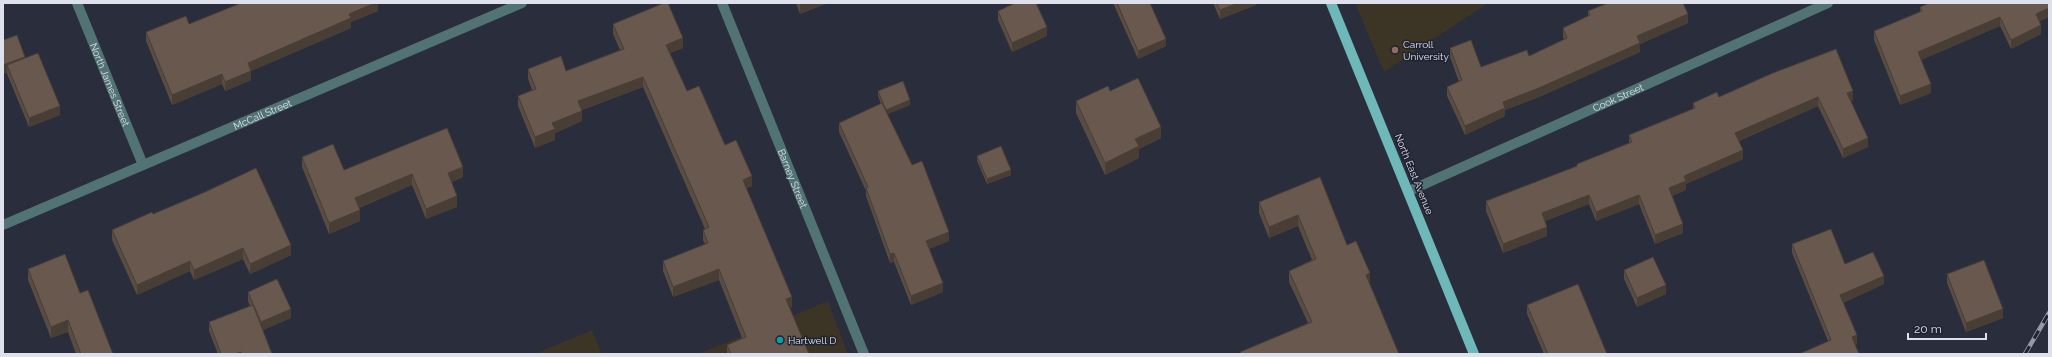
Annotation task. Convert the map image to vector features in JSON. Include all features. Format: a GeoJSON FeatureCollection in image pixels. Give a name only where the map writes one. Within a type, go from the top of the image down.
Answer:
{"type":"FeatureCollection","features":[{"type":"Feature","properties":{"kind":"main road","name":"North East Avenue"},"geometry":{"type":"LineString","coordinates":[[1331,3],[1474,354]]}},
{"type":"Feature","properties":{"kind":"street","name":"North James Street"},"geometry":{"type":"LineString","coordinates":[[77,3],[144,165]]}},
{"type":"Feature","properties":{"kind":"street","name":"McCall Street"},"geometry":{"type":"LineString","coordinates":[[3,225],[522,3]]}},
{"type":"Feature","properties":{"kind":"street","name":"Barney Street"},"geometry":{"type":"LineString","coordinates":[[722,3],[864,354]]}},
{"type":"Feature","properties":{"kind":"street","name":"Cook Street"},"geometry":{"type":"LineString","coordinates":[[1409,192],[1828,3]]}},
{"type":"Feature","properties":{"kind":"shaded area","name":"Carroll University"},"geometry":{"type":"Polygon","coordinates":[[[1355,3],[1488,3],[1384,72],[1355,3]]]}},
{"type":"Feature","properties":{"kind":"shaded area"},"geometry":{"type":"Polygon","coordinates":[[[828,301],[848,354],[698,354],[828,301]]]}},
{"type":"Feature","properties":{"kind":"shaded area"},"geometry":{"type":"Polygon","coordinates":[[[592,330],[602,354],[534,354],[592,330]]]}},
{"type":"Feature","properties":{"kind":"building"},"geometry":{"type":"Polygon","coordinates":[[[241,3],[375,3],[349,14],[351,18],[248,63],[251,71],[225,82],[222,74],[172,95],[146,32],[186,16],[189,24],[241,3]]]}},
{"type":"Feature","properties":{"kind":"building"},"geometry":{"type":"Polygon","coordinates":[[[664,3],[668,3],[683,38],[666,45],[687,91],[699,86],[725,145],[736,140],[752,176],[743,180],[792,297],[786,299],[809,354],[731,354],[727,345],[746,337],[719,269],[673,287],[663,261],[708,243],[703,230],[709,227],[643,77],[578,101],[582,111],[552,123],[555,129],[535,137],[518,96],[536,89],[528,69],[561,56],[566,71],[624,49],[613,24],[664,3]]]}},
{"type":"Feature","properties":{"kind":"building"},"geometry":{"type":"Polygon","coordinates":[[[1015,3],[1036,3],[1047,27],[1012,43],[998,11],[1015,3]]]}},
{"type":"Feature","properties":{"kind":"building"},"geometry":{"type":"Polygon","coordinates":[[[1117,3],[1150,3],[1166,39],[1138,51],[1117,3]]]}},
{"type":"Feature","properties":{"kind":"building"},"geometry":{"type":"Polygon","coordinates":[[[1217,3],[1238,3],[1220,10],[1217,3]]]}},
{"type":"Feature","properties":{"kind":"building"},"geometry":{"type":"Polygon","coordinates":[[[1608,3],[1683,3],[1688,14],[1637,36],[1640,43],[1539,88],[1503,102],[1505,108],[1465,126],[1447,87],[1462,80],[1450,48],[1471,40],[1481,67],[1527,50],[1529,56],[1567,38],[1563,28],[1590,15],[1588,11],[1608,3]]]}},
{"type":"Feature","properties":{"kind":"building"},"geometry":{"type":"Polygon","coordinates":[[[1929,3],[2049,3],[2049,8],[2036,14],[2041,25],[2011,40],[2000,17],[1918,52],[1931,84],[1900,96],[1874,31],[1922,11],[1920,7],[1929,3]]]}},
{"type":"Feature","properties":{"kind":"building"},"geometry":{"type":"Polygon","coordinates":[[[17,35],[25,57],[3,65],[3,40],[17,35]]]}},
{"type":"Feature","properties":{"kind":"building"},"geometry":{"type":"Polygon","coordinates":[[[1836,49],[1853,91],[1847,93],[1868,138],[1843,149],[1818,97],[1735,133],[1743,150],[1684,176],[1686,181],[1669,188],[1683,224],[1655,235],[1639,195],[1596,212],[1589,195],[1542,213],[1547,227],[1503,244],[1486,201],[1577,166],[1577,164],[1632,142],[1629,135],[1695,108],[1693,103],[1717,92],[1719,97],[1773,73],[1836,49]]]}},
{"type":"Feature","properties":{"kind":"building"},"geometry":{"type":"Polygon","coordinates":[[[38,53],[60,106],[29,118],[7,65],[38,53]]]}},
{"type":"Feature","properties":{"kind":"building"},"geometry":{"type":"Polygon","coordinates":[[[1138,78],[1161,127],[1135,139],[1139,146],[1105,163],[1076,101],[1108,86],[1110,91],[1138,78]]]}},
{"type":"Feature","properties":{"kind":"building"},"geometry":{"type":"Polygon","coordinates":[[[903,81],[910,100],[886,110],[878,91],[903,81]]]}},
{"type":"Feature","properties":{"kind":"building"},"geometry":{"type":"Polygon","coordinates":[[[882,103],[912,165],[922,161],[949,232],[926,241],[943,283],[911,296],[894,253],[890,254],[866,188],[868,187],[839,123],[882,103]]]}},
{"type":"Feature","properties":{"kind":"building"},"geometry":{"type":"Polygon","coordinates":[[[447,128],[463,167],[448,173],[457,196],[426,209],[412,174],[355,198],[360,210],[329,223],[302,157],[333,144],[344,170],[447,128]]]}},
{"type":"Feature","properties":{"kind":"building"},"geometry":{"type":"Polygon","coordinates":[[[1001,146],[1011,170],[987,179],[977,156],[1001,146]]]}},
{"type":"Feature","properties":{"kind":"building"},"geometry":{"type":"Polygon","coordinates":[[[256,168],[291,245],[250,264],[243,248],[194,270],[190,261],[137,285],[112,230],[152,212],[153,214],[205,192],[256,168]]]}},
{"type":"Feature","properties":{"kind":"building"},"geometry":{"type":"Polygon","coordinates":[[[1320,177],[1347,245],[1356,241],[1370,273],[1366,275],[1399,354],[1241,354],[1240,352],[1312,322],[1289,271],[1316,259],[1298,215],[1269,227],[1259,202],[1320,177]]]}},
{"type":"Feature","properties":{"kind":"building"},"geometry":{"type":"Polygon","coordinates":[[[1831,229],[1845,264],[1873,252],[1884,276],[1840,295],[1857,335],[1852,337],[1859,354],[1799,354],[1831,340],[1792,244],[1831,229]]]}},
{"type":"Feature","properties":{"kind":"building"},"geometry":{"type":"Polygon","coordinates":[[[65,254],[80,293],[88,290],[113,354],[81,354],[68,320],[51,327],[28,269],[65,254]]]}},
{"type":"Feature","properties":{"kind":"building"},"geometry":{"type":"Polygon","coordinates":[[[1653,257],[1666,285],[1637,298],[1624,270],[1653,257]]]}},
{"type":"Feature","properties":{"kind":"building"},"geometry":{"type":"Polygon","coordinates":[[[1984,260],[2003,309],[1966,323],[1947,274],[1984,260]]]}},
{"type":"Feature","properties":{"kind":"building"},"geometry":{"type":"Polygon","coordinates":[[[277,279],[291,309],[261,322],[248,292],[277,279]]]}},
{"type":"Feature","properties":{"kind":"building"},"geometry":{"type":"Polygon","coordinates":[[[1578,284],[1607,354],[1548,354],[1527,305],[1578,284]]]}},
{"type":"Feature","properties":{"kind":"building"},"geometry":{"type":"Polygon","coordinates":[[[253,305],[272,354],[242,354],[241,352],[235,354],[221,354],[209,322],[253,305]]]}},
{"type":"Feature","properties":{"kind":"railway"},"geometry":{"type":"LineString","coordinates":[[2025,354],[2049,313]]}},
{"type":"Feature","properties":{"kind":"place","name":"Carroll University"},"geometry":{"type":"Point","coordinates":[1395,50]}},
{"type":"Feature","properties":{"kind":"place","name":"Hartwell D"},"geometry":{"type":"Point","coordinates":[780,340]}}]}
